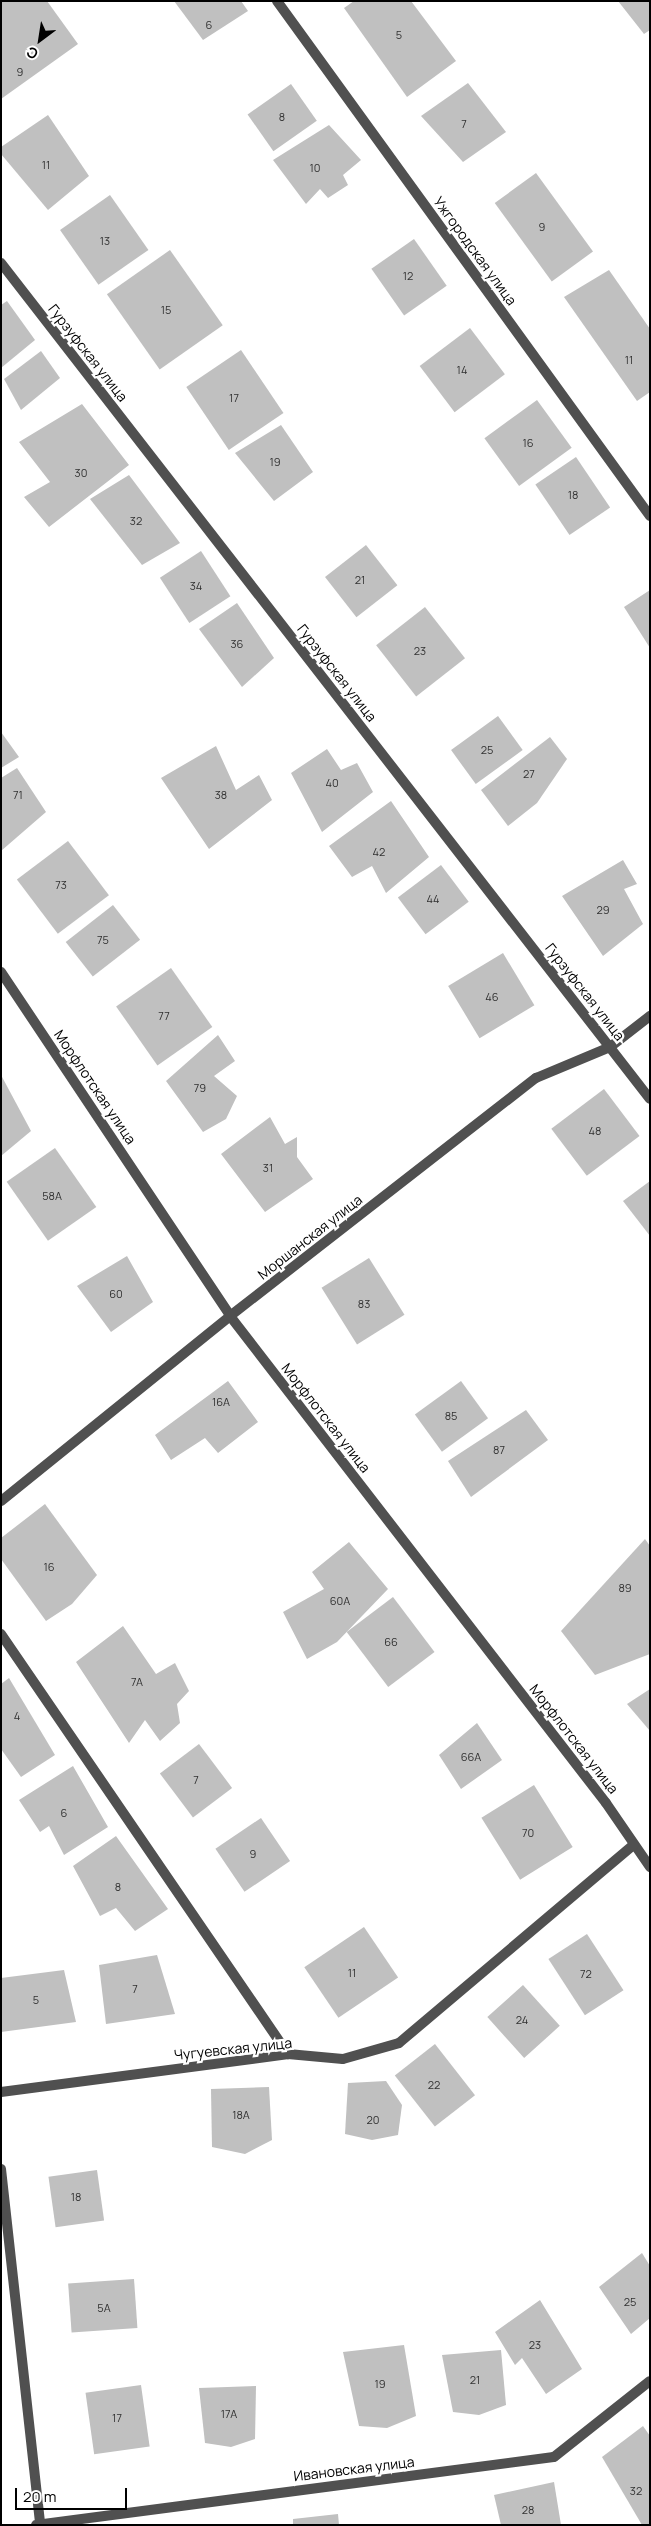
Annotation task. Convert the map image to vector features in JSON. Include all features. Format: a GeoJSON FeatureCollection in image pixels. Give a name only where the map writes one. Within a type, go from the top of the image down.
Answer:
{"type":"FeatureCollection","features":[{"type":"Feature","properties":{"kind":"street","name":"Ужгородская улица"},"geometry":{"type":"LineString","coordinates":[[277,1],[650,516]]}},
{"type":"Feature","properties":{"kind":"street","name":"Гурзуфская улица"},"geometry":{"type":"LineString","coordinates":[[1,263],[650,1099]]}},
{"type":"Feature","properties":{"kind":"street","name":"Морфлотская улица"},"geometry":{"type":"LineString","coordinates":[[1,972],[230,1316],[606,1803],[633,1845],[650,1867]]}},
{"type":"Feature","properties":{"kind":"street","name":"Моршанская улица"},"geometry":{"type":"LineString","coordinates":[[1,1501],[230,1316],[536,1078],[610,1047],[650,1016]]}},
{"type":"Feature","properties":{"kind":"street"},"geometry":{"type":"LineString","coordinates":[[1,1634],[288,2054]]}},
{"type":"Feature","properties":{"kind":"street","name":"Чугуевская улица"},"geometry":{"type":"LineString","coordinates":[[1,2092],[288,2054],[343,2059],[399,2043],[633,1845]]}},
{"type":"Feature","properties":{"kind":"street"},"geometry":{"type":"LineString","coordinates":[[1,2169],[40,2525]]}},
{"type":"Feature","properties":{"kind":"street","name":"Ивановская улица"},"geometry":{"type":"LineString","coordinates":[[36,2525],[554,2457],[590,2426],[650,2381]]}},
{"type":"Feature","properties":{"kind":"building"},"geometry":{"type":"Polygon","coordinates":[[[1,1],[47,1],[78,44],[1,99],[1,1]]]}},
{"type":"Feature","properties":{"kind":"building"},"geometry":{"type":"Polygon","coordinates":[[[174,1],[241,1],[248,11],[203,40],[174,1]]]}},
{"type":"Feature","properties":{"kind":"building"},"geometry":{"type":"Polygon","coordinates":[[[354,1],[411,1],[456,61],[407,97],[344,8],[354,1]]]}},
{"type":"Feature","properties":{"kind":"building"},"geometry":{"type":"Polygon","coordinates":[[[618,1],[650,1],[650,30],[644,34],[618,1]]]}},
{"type":"Feature","properties":{"kind":"building"},"geometry":{"type":"Polygon","coordinates":[[[468,83],[506,132],[463,162],[421,116],[468,83]]]}},
{"type":"Feature","properties":{"kind":"building"},"geometry":{"type":"Polygon","coordinates":[[[291,84],[317,121],[273,151],[248,114],[291,84]]]}},
{"type":"Feature","properties":{"kind":"building"},"geometry":{"type":"Polygon","coordinates":[[[48,115],[89,176],[48,210],[1,154],[1,147],[48,115]]]}},
{"type":"Feature","properties":{"kind":"building"},"geometry":{"type":"Polygon","coordinates":[[[329,125],[361,160],[343,175],[348,185],[328,198],[320,189],[306,204],[273,160],[329,125]]]}},
{"type":"Feature","properties":{"kind":"building"},"geometry":{"type":"Polygon","coordinates":[[[536,173],[593,251],[552,281],[495,203],[536,173]]]}},
{"type":"Feature","properties":{"kind":"building"},"geometry":{"type":"Polygon","coordinates":[[[110,195],[148,250],[98,285],[60,230],[110,195]]]}},
{"type":"Feature","properties":{"kind":"building"},"geometry":{"type":"Polygon","coordinates":[[[414,239],[447,286],[404,316],[371,269],[414,239]]]}},
{"type":"Feature","properties":{"kind":"building"},"geometry":{"type":"Polygon","coordinates":[[[170,250],[223,325],[160,370],[107,294],[170,250]]]}},
{"type":"Feature","properties":{"kind":"building"},"geometry":{"type":"Polygon","coordinates":[[[609,270],[650,329],[650,392],[637,401],[564,297],[609,270]]]}},
{"type":"Feature","properties":{"kind":"building"},"geometry":{"type":"Polygon","coordinates":[[[7,301],[35,340],[1,368],[1,305],[7,301]]]}},
{"type":"Feature","properties":{"kind":"building"},"geometry":{"type":"Polygon","coordinates":[[[470,328],[505,374],[455,412],[420,366],[470,328]]]}},
{"type":"Feature","properties":{"kind":"building"},"geometry":{"type":"Polygon","coordinates":[[[241,350],[283,413],[229,450],[186,387],[241,350]]]}},
{"type":"Feature","properties":{"kind":"building"},"geometry":{"type":"Polygon","coordinates":[[[41,351],[60,378],[21,410],[4,379],[41,351]]]}},
{"type":"Feature","properties":{"kind":"building"},"geometry":{"type":"Polygon","coordinates":[[[537,400],[572,448],[519,486],[484,438],[537,400]]]}},
{"type":"Feature","properties":{"kind":"building"},"geometry":{"type":"Polygon","coordinates":[[[82,404],[129,465],[49,527],[24,497],[50,482],[19,442],[82,404]]]}},
{"type":"Feature","properties":{"kind":"building"},"geometry":{"type":"Polygon","coordinates":[[[281,425],[313,472],[274,501],[235,453],[281,425]]]}},
{"type":"Feature","properties":{"kind":"building"},"geometry":{"type":"Polygon","coordinates":[[[576,457],[610,508],[569,535],[535,484],[576,457]]]}},
{"type":"Feature","properties":{"kind":"building"},"geometry":{"type":"Polygon","coordinates":[[[129,475],[180,543],[142,565],[90,499],[129,475]]]}},
{"type":"Feature","properties":{"kind":"building"},"geometry":{"type":"Polygon","coordinates":[[[366,545],[397,585],[356,617],[325,577],[366,545]]]}},
{"type":"Feature","properties":{"kind":"building"},"geometry":{"type":"Polygon","coordinates":[[[201,551],[230,596],[189,623],[160,578],[201,551]]]}},
{"type":"Feature","properties":{"kind":"building"},"geometry":{"type":"Polygon","coordinates":[[[650,590],[650,648],[624,607],[650,590]]]}},
{"type":"Feature","properties":{"kind":"building"},"geometry":{"type":"Polygon","coordinates":[[[237,603],[274,658],[242,687],[199,629],[237,603]]]}},
{"type":"Feature","properties":{"kind":"building"},"geometry":{"type":"Polygon","coordinates":[[[425,607],[465,658],[416,696],[376,645],[425,607]]]}},
{"type":"Feature","properties":{"kind":"building"},"geometry":{"type":"Polygon","coordinates":[[[498,716],[523,750],[476,784],[451,750],[498,716]]]}},
{"type":"Feature","properties":{"kind":"building"},"geometry":{"type":"Polygon","coordinates":[[[1,732],[19,757],[1,768],[1,732]]]}},
{"type":"Feature","properties":{"kind":"building"},"geometry":{"type":"Polygon","coordinates":[[[550,737],[567,759],[537,803],[508,826],[481,790],[550,737]]]}},
{"type":"Feature","properties":{"kind":"building"},"geometry":{"type":"Polygon","coordinates":[[[216,746],[236,790],[259,775],[272,800],[209,849],[161,778],[216,746]]]}},
{"type":"Feature","properties":{"kind":"building"},"geometry":{"type":"Polygon","coordinates":[[[327,749],[341,770],[357,763],[373,792],[322,832],[291,773],[327,749]]]}},
{"type":"Feature","properties":{"kind":"building"},"geometry":{"type":"Polygon","coordinates":[[[17,768],[46,812],[1,851],[1,778],[17,768]]]}},
{"type":"Feature","properties":{"kind":"building"},"geometry":{"type":"Polygon","coordinates":[[[391,801],[429,857],[386,893],[372,866],[352,877],[329,846],[391,801]]]}},
{"type":"Feature","properties":{"kind":"building"},"geometry":{"type":"Polygon","coordinates":[[[68,841],[109,895],[58,934],[17,880],[68,841]]]}},
{"type":"Feature","properties":{"kind":"building"},"geometry":{"type":"Polygon","coordinates":[[[623,860],[637,884],[624,889],[643,924],[603,956],[562,896],[623,860]]]}},
{"type":"Feature","properties":{"kind":"building"},"geometry":{"type":"Polygon","coordinates":[[[441,865],[469,902],[426,934],[398,897],[441,865]]]}},
{"type":"Feature","properties":{"kind":"building"},"geometry":{"type":"Polygon","coordinates":[[[113,905],[140,940],[93,977],[66,942],[113,905]]]}},
{"type":"Feature","properties":{"kind":"building"},"geometry":{"type":"Polygon","coordinates":[[[503,953],[534,1005],[480,1038],[448,986],[503,953]]]}},
{"type":"Feature","properties":{"kind":"building"},"geometry":{"type":"Polygon","coordinates":[[[171,968],[212,1027],[157,1065],[116,1006],[171,968]]]}},
{"type":"Feature","properties":{"kind":"building"},"geometry":{"type":"Polygon","coordinates":[[[218,1035],[235,1061],[214,1076],[237,1096],[226,1119],[203,1132],[166,1081],[218,1035]]]}},
{"type":"Feature","properties":{"kind":"building"},"geometry":{"type":"Polygon","coordinates":[[[1,1075],[31,1131],[1,1156],[1,1075]]]}},
{"type":"Feature","properties":{"kind":"building"},"geometry":{"type":"Polygon","coordinates":[[[604,1089],[640,1136],[587,1176],[551,1129],[604,1089]]]}},
{"type":"Feature","properties":{"kind":"building"},"geometry":{"type":"Polygon","coordinates":[[[270,1117],[285,1144],[297,1137],[297,1157],[313,1179],[265,1212],[221,1154],[270,1117]]]}},
{"type":"Feature","properties":{"kind":"building"},"geometry":{"type":"Polygon","coordinates":[[[55,1148],[96,1207],[48,1241],[7,1182],[55,1148]]]}},
{"type":"Feature","properties":{"kind":"building"},"geometry":{"type":"Polygon","coordinates":[[[650,1181],[650,1236],[623,1201],[650,1181]]]}},
{"type":"Feature","properties":{"kind":"building"},"geometry":{"type":"Polygon","coordinates":[[[127,1256],[153,1302],[111,1332],[77,1286],[127,1256]]]}},
{"type":"Feature","properties":{"kind":"building"},"geometry":{"type":"Polygon","coordinates":[[[369,1258],[405,1315],[357,1344],[322,1288],[369,1258]]]}},
{"type":"Feature","properties":{"kind":"building"},"geometry":{"type":"Polygon","coordinates":[[[228,1381],[258,1422],[218,1453],[205,1438],[171,1460],[155,1435],[228,1381]]]}},
{"type":"Feature","properties":{"kind":"building"},"geometry":{"type":"Polygon","coordinates":[[[461,1381],[488,1418],[442,1452],[415,1415],[461,1381]]]}},
{"type":"Feature","properties":{"kind":"building"},"geometry":{"type":"Polygon","coordinates":[[[526,1410],[548,1440],[471,1497],[448,1461],[526,1410]]]}},
{"type":"Feature","properties":{"kind":"building"},"geometry":{"type":"Polygon","coordinates":[[[45,1504],[97,1575],[72,1604],[46,1621],[1,1559],[1,1538],[45,1504]]]}},
{"type":"Feature","properties":{"kind":"building"},"geometry":{"type":"Polygon","coordinates":[[[645,1539],[650,1546],[650,1654],[595,1675],[561,1631],[645,1539]]]}},
{"type":"Feature","properties":{"kind":"building"},"geometry":{"type":"Polygon","coordinates":[[[349,1542],[388,1589],[337,1642],[307,1659],[283,1612],[324,1589],[312,1572],[349,1542]]]}},
{"type":"Feature","properties":{"kind":"building"},"geometry":{"type":"Polygon","coordinates":[[[393,1597],[435,1652],[388,1687],[347,1632],[393,1597]]]}},
{"type":"Feature","properties":{"kind":"building"},"geometry":{"type":"Polygon","coordinates":[[[123,1626],[156,1674],[175,1663],[189,1691],[177,1704],[180,1723],[160,1741],[145,1720],[129,1743],[76,1662],[123,1626]]]}},
{"type":"Feature","properties":{"kind":"building"},"geometry":{"type":"Polygon","coordinates":[[[9,1678],[55,1755],[21,1777],[1,1749],[1,1684],[9,1678]]]}},
{"type":"Feature","properties":{"kind":"building"},"geometry":{"type":"Polygon","coordinates":[[[650,1689],[650,1731],[627,1704],[650,1689]]]}},
{"type":"Feature","properties":{"kind":"building"},"geometry":{"type":"Polygon","coordinates":[[[477,1723],[502,1760],[461,1789],[439,1755],[477,1723]]]}},
{"type":"Feature","properties":{"kind":"building"},"geometry":{"type":"Polygon","coordinates":[[[199,1744],[232,1788],[193,1817],[160,1773],[199,1744]]]}},
{"type":"Feature","properties":{"kind":"building"},"geometry":{"type":"Polygon","coordinates":[[[73,1766],[108,1827],[64,1855],[49,1826],[40,1832],[19,1800],[73,1766]]]}},
{"type":"Feature","properties":{"kind":"building"},"geometry":{"type":"Polygon","coordinates":[[[534,1785],[573,1847],[520,1880],[481,1818],[534,1785]]]}},
{"type":"Feature","properties":{"kind":"building"},"geometry":{"type":"Polygon","coordinates":[[[261,1818],[290,1861],[244,1892],[215,1849],[261,1818]]]}},
{"type":"Feature","properties":{"kind":"building"},"geometry":{"type":"Polygon","coordinates":[[[116,1836],[168,1909],[135,1931],[116,1908],[100,1916],[73,1866],[116,1836]]]}},
{"type":"Feature","properties":{"kind":"building"},"geometry":{"type":"Polygon","coordinates":[[[364,1927],[398,1978],[338,2018],[304,1967],[364,1927]]]}},
{"type":"Feature","properties":{"kind":"building"},"geometry":{"type":"Polygon","coordinates":[[[587,1934],[623,1990],[585,2015],[548,1959],[587,1934]]]}},
{"type":"Feature","properties":{"kind":"building"},"geometry":{"type":"Polygon","coordinates":[[[157,1955],[175,2014],[106,2024],[99,1965],[157,1955]]]}},
{"type":"Feature","properties":{"kind":"building"},"geometry":{"type":"Polygon","coordinates":[[[64,1970],[76,2022],[1,2032],[1,1978],[64,1970]]]}},
{"type":"Feature","properties":{"kind":"building"},"geometry":{"type":"Polygon","coordinates":[[[523,1985],[560,2026],[524,2058],[487,2017],[523,1985]]]}},
{"type":"Feature","properties":{"kind":"building"},"geometry":{"type":"Polygon","coordinates":[[[435,2044],[475,2095],[435,2127],[395,2075],[435,2044]]]}},
{"type":"Feature","properties":{"kind":"building"},"geometry":{"type":"Polygon","coordinates":[[[386,2081],[402,2105],[398,2135],[372,2140],[345,2134],[348,2083],[386,2081]]]}},
{"type":"Feature","properties":{"kind":"building"},"geometry":{"type":"Polygon","coordinates":[[[269,2087],[272,2140],[245,2154],[212,2147],[211,2089],[269,2087]]]}},
{"type":"Feature","properties":{"kind":"building"},"geometry":{"type":"Polygon","coordinates":[[[97,2170],[104,2221],[56,2227],[48,2177],[97,2170]]]}},
{"type":"Feature","properties":{"kind":"building"},"geometry":{"type":"Polygon","coordinates":[[[642,2253],[650,2266],[650,2318],[631,2334],[599,2287],[642,2253]]]}},
{"type":"Feature","properties":{"kind":"building"},"geometry":{"type":"Polygon","coordinates":[[[134,2279],[137,2328],[72,2332],[68,2284],[134,2279]]]}},
{"type":"Feature","properties":{"kind":"building"},"geometry":{"type":"Polygon","coordinates":[[[540,2300],[582,2369],[546,2394],[522,2358],[515,2365],[495,2332],[540,2300]]]}},
{"type":"Feature","properties":{"kind":"building"},"geometry":{"type":"Polygon","coordinates":[[[404,2345],[416,2416],[387,2428],[359,2426],[343,2352],[404,2345]]]}},
{"type":"Feature","properties":{"kind":"building"},"geometry":{"type":"Polygon","coordinates":[[[501,2350],[506,2405],[479,2415],[453,2412],[442,2355],[501,2350]]]}},
{"type":"Feature","properties":{"kind":"building"},"geometry":{"type":"Polygon","coordinates":[[[141,2385],[150,2446],[94,2454],[86,2393],[141,2385]]]}},
{"type":"Feature","properties":{"kind":"building"},"geometry":{"type":"Polygon","coordinates":[[[256,2386],[255,2439],[231,2447],[205,2443],[199,2388],[256,2386]]]}},
{"type":"Feature","properties":{"kind":"building"},"geometry":{"type":"Polygon","coordinates":[[[643,2426],[650,2436],[650,2525],[642,2525],[602,2457],[643,2426]]]}},
{"type":"Feature","properties":{"kind":"building"},"geometry":{"type":"Polygon","coordinates":[[[554,2482],[561,2525],[501,2525],[494,2495],[554,2482]]]}},
{"type":"Feature","properties":{"kind":"building"},"geometry":{"type":"Polygon","coordinates":[[[338,2514],[339,2525],[293,2525],[293,2519],[338,2514]]]}}]}
